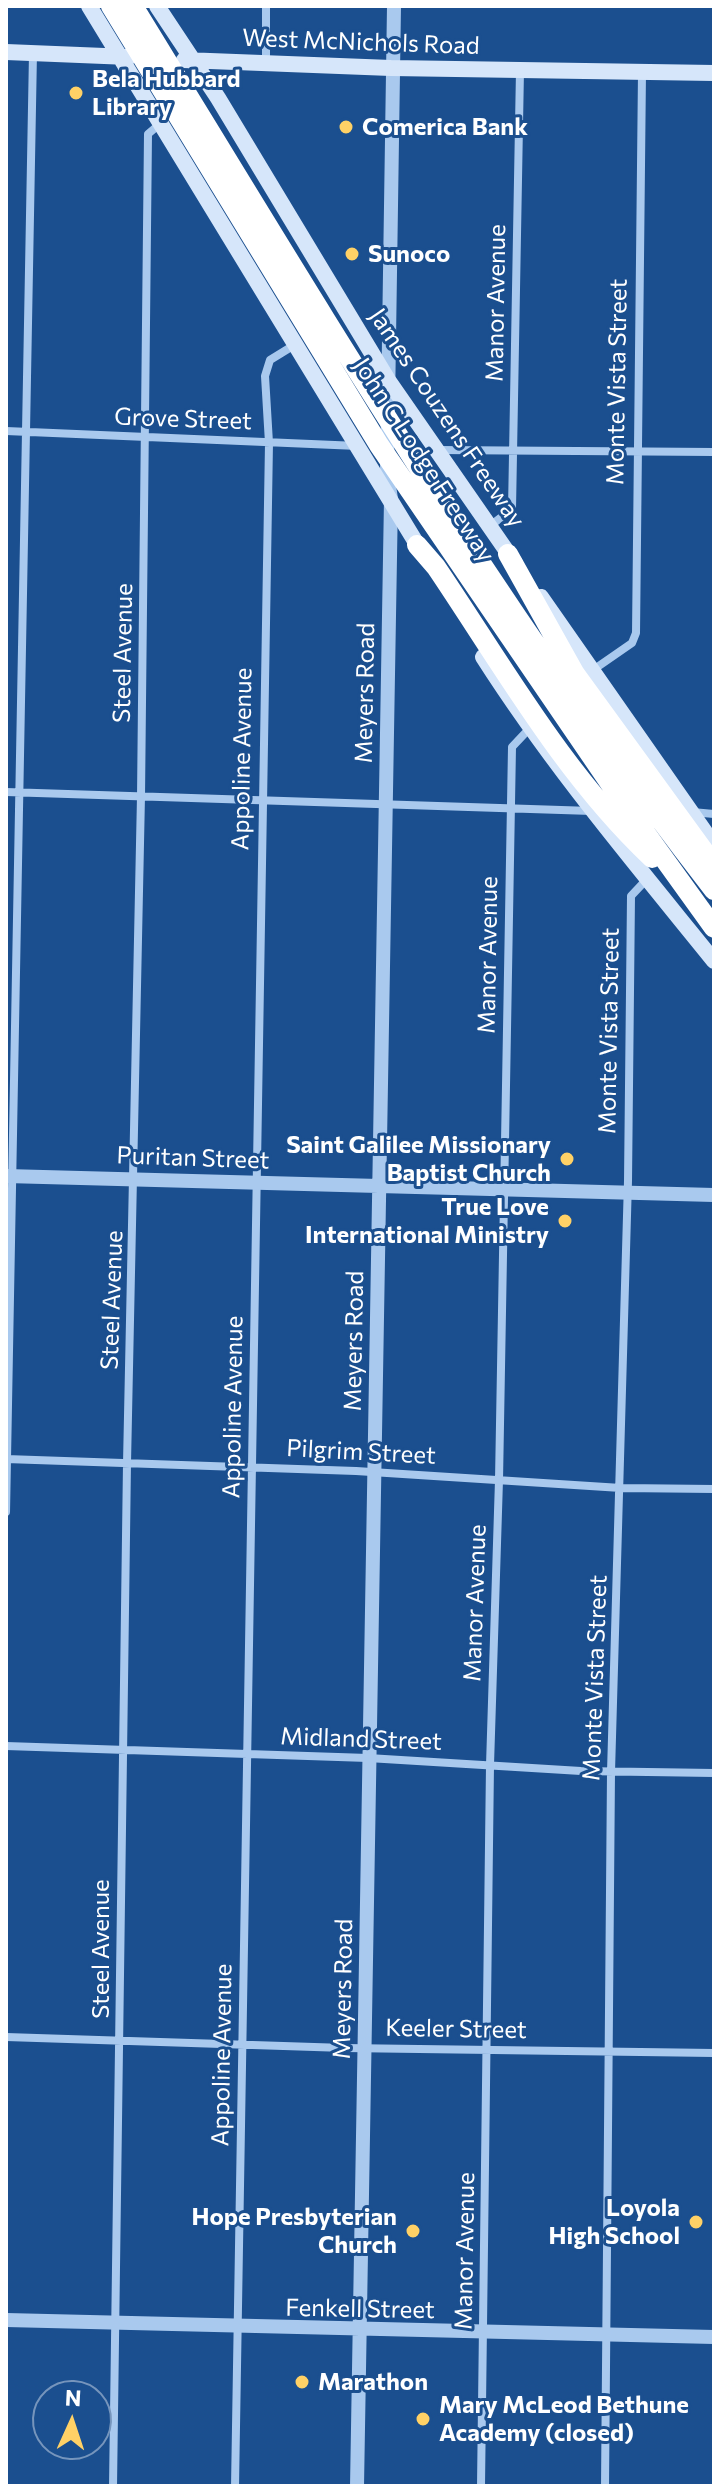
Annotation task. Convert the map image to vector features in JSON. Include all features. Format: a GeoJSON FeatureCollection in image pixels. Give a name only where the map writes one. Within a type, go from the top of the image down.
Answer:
{"type":"FeatureCollection","features":[{"type":"Feature","properties":{"kind":"highway","name":"John C Lodge Freeway"},"geometry":{"type":"LineString","coordinates":[[133,6],[390,426],[566,692],[714,890]]}},
{"type":"Feature","properties":{"kind":"highway","name":"John C Lodge Freeway"},"geometry":{"type":"LineString","coordinates":[[99,10],[379,445],[684,889],[714,928]]}},
{"type":"Feature","properties":{"kind":"highway"},"geometry":{"type":"LineString","coordinates":[[417,545],[436,567],[538,722],[575,770],[635,842],[684,889]]}},
{"type":"Feature","properties":{"kind":"highway"},"geometry":{"type":"LineString","coordinates":[[508,554],[575,674],[714,865]]}},
{"type":"Feature","properties":{"kind":"main road"},"geometry":{"type":"LineString","coordinates":[[99,10],[112,31],[148,33],[161,14]]}},
{"type":"Feature","properties":{"kind":"main road"},"geometry":{"type":"LineString","coordinates":[[99,10],[129,57],[162,123],[391,499],[406,516],[417,545],[529,729],[714,961]]}},
{"type":"Feature","properties":{"kind":"main road","name":"James Couzens Freeway"},"geometry":{"type":"LineString","coordinates":[[161,14],[184,60],[206,86],[388,388],[438,450],[454,485],[490,526],[714,845]]}},
{"type":"Feature","properties":{"kind":"main road","name":"West McNichols Road"},"geometry":{"type":"LineString","coordinates":[[6,52],[391,68],[714,73]]}},
{"type":"Feature","properties":{"kind":"main road"},"geometry":{"type":"LineString","coordinates":[[151,100],[163,81],[206,86]]}},
{"type":"Feature","properties":{"kind":"main road"},"geometry":{"type":"LineString","coordinates":[[406,516],[454,485]]}},
{"type":"Feature","properties":{"kind":"street"},"geometry":{"type":"LineString","coordinates":[[266,6],[266,63]]}},
{"type":"Feature","properties":{"kind":"street","name":"Meyers Road"},"geometry":{"type":"LineString","coordinates":[[357,2486],[391,499],[387,472],[394,6]]}},
{"type":"Feature","properties":{"kind":"street"},"geometry":{"type":"LineString","coordinates":[[6,1512],[33,53]]}},
{"type":"Feature","properties":{"kind":"street","name":"Manor Avenue"},"geometry":{"type":"LineString","coordinates":[[490,526],[512,509],[520,70]]}},
{"type":"Feature","properties":{"kind":"street","name":"Monte Vista Street"},"geometry":{"type":"LineString","coordinates":[[592,671],[636,639],[642,72]]}},
{"type":"Feature","properties":{"kind":"street","name":"Steel Avenue"},"geometry":{"type":"LineString","coordinates":[[113,2486],[127,1463],[141,796],[148,134],[162,123]]}},
{"type":"Feature","properties":{"kind":"street","name":"Appoline Avenue"},"geometry":{"type":"LineString","coordinates":[[235,2486],[253,1466],[260,799],[269,443],[266,367],[270,360],[296,344]]}},
{"type":"Feature","properties":{"kind":"street","name":"Grove Street"},"geometry":{"type":"LineString","coordinates":[[6,431],[359,447]]}},
{"type":"Feature","properties":{"kind":"street"},"geometry":{"type":"LineString","coordinates":[[438,450],[714,452]]}},
{"type":"Feature","properties":{"kind":"street","name":"Manor Avenue"},"geometry":{"type":"LineString","coordinates":[[481,2486],[489,2049],[490,1765],[499,1480],[512,747],[529,729]]}},
{"type":"Feature","properties":{"kind":"street"},"geometry":{"type":"LineString","coordinates":[[6,792],[593,811]]}},
{"type":"Feature","properties":{"kind":"street"},"geometry":{"type":"LineString","coordinates":[[692,812],[714,814]]}},
{"type":"Feature","properties":{"kind":"street","name":"Monte Vista Street"},"geometry":{"type":"LineString","coordinates":[[605,2486],[611,1772],[621,1488],[631,896],[647,879]]}},
{"type":"Feature","properties":{"kind":"street","name":"Puritan Street"},"geometry":{"type":"LineString","coordinates":[[10,1176],[714,1195]]}},
{"type":"Feature","properties":{"kind":"street","name":"Pilgrim Street"},"geometry":{"type":"LineString","coordinates":[[6,1459],[374,1471],[621,1488],[714,1489]]}},
{"type":"Feature","properties":{"kind":"street","name":"Midland Street"},"geometry":{"type":"LineString","coordinates":[[6,1746],[368,1758],[611,1772],[714,1773]]}},
{"type":"Feature","properties":{"kind":"street","name":"Keeler Street"},"geometry":{"type":"LineString","coordinates":[[6,2037],[242,2045],[714,2053]]}},
{"type":"Feature","properties":{"kind":"street","name":"Fenkell Street"},"geometry":{"type":"LineString","coordinates":[[6,2320],[361,2331],[714,2337]]}},
{"type":"Feature","properties":{"kind":"place","name":"Bela Hubbard Library"},"geometry":{"type":"Point","coordinates":[76,93]}},
{"type":"Feature","properties":{"kind":"place","name":"Comerica Bank"},"geometry":{"type":"Point","coordinates":[346,127]}},
{"type":"Feature","properties":{"kind":"place","name":"Sunoco"},"geometry":{"type":"Point","coordinates":[352,254]}},
{"type":"Feature","properties":{"kind":"place","name":"Saint Galilee Missionary Baptist Church"},"geometry":{"type":"Point","coordinates":[567,1159]}},
{"type":"Feature","properties":{"kind":"place","name":"True Love International Ministry"},"geometry":{"type":"Point","coordinates":[565,1221]}},
{"type":"Feature","properties":{"kind":"place","name":"Loyola High School"},"geometry":{"type":"Point","coordinates":[696,2222]}},
{"type":"Feature","properties":{"kind":"place","name":"Hope Presbyterian Church"},"geometry":{"type":"Point","coordinates":[413,2231]}},
{"type":"Feature","properties":{"kind":"place","name":"Marathon"},"geometry":{"type":"Point","coordinates":[302,2382]}},
{"type":"Feature","properties":{"kind":"place","name":"Mary McLeod Bethune Academy (closed)"},"geometry":{"type":"Point","coordinates":[423,2419]}}]}
